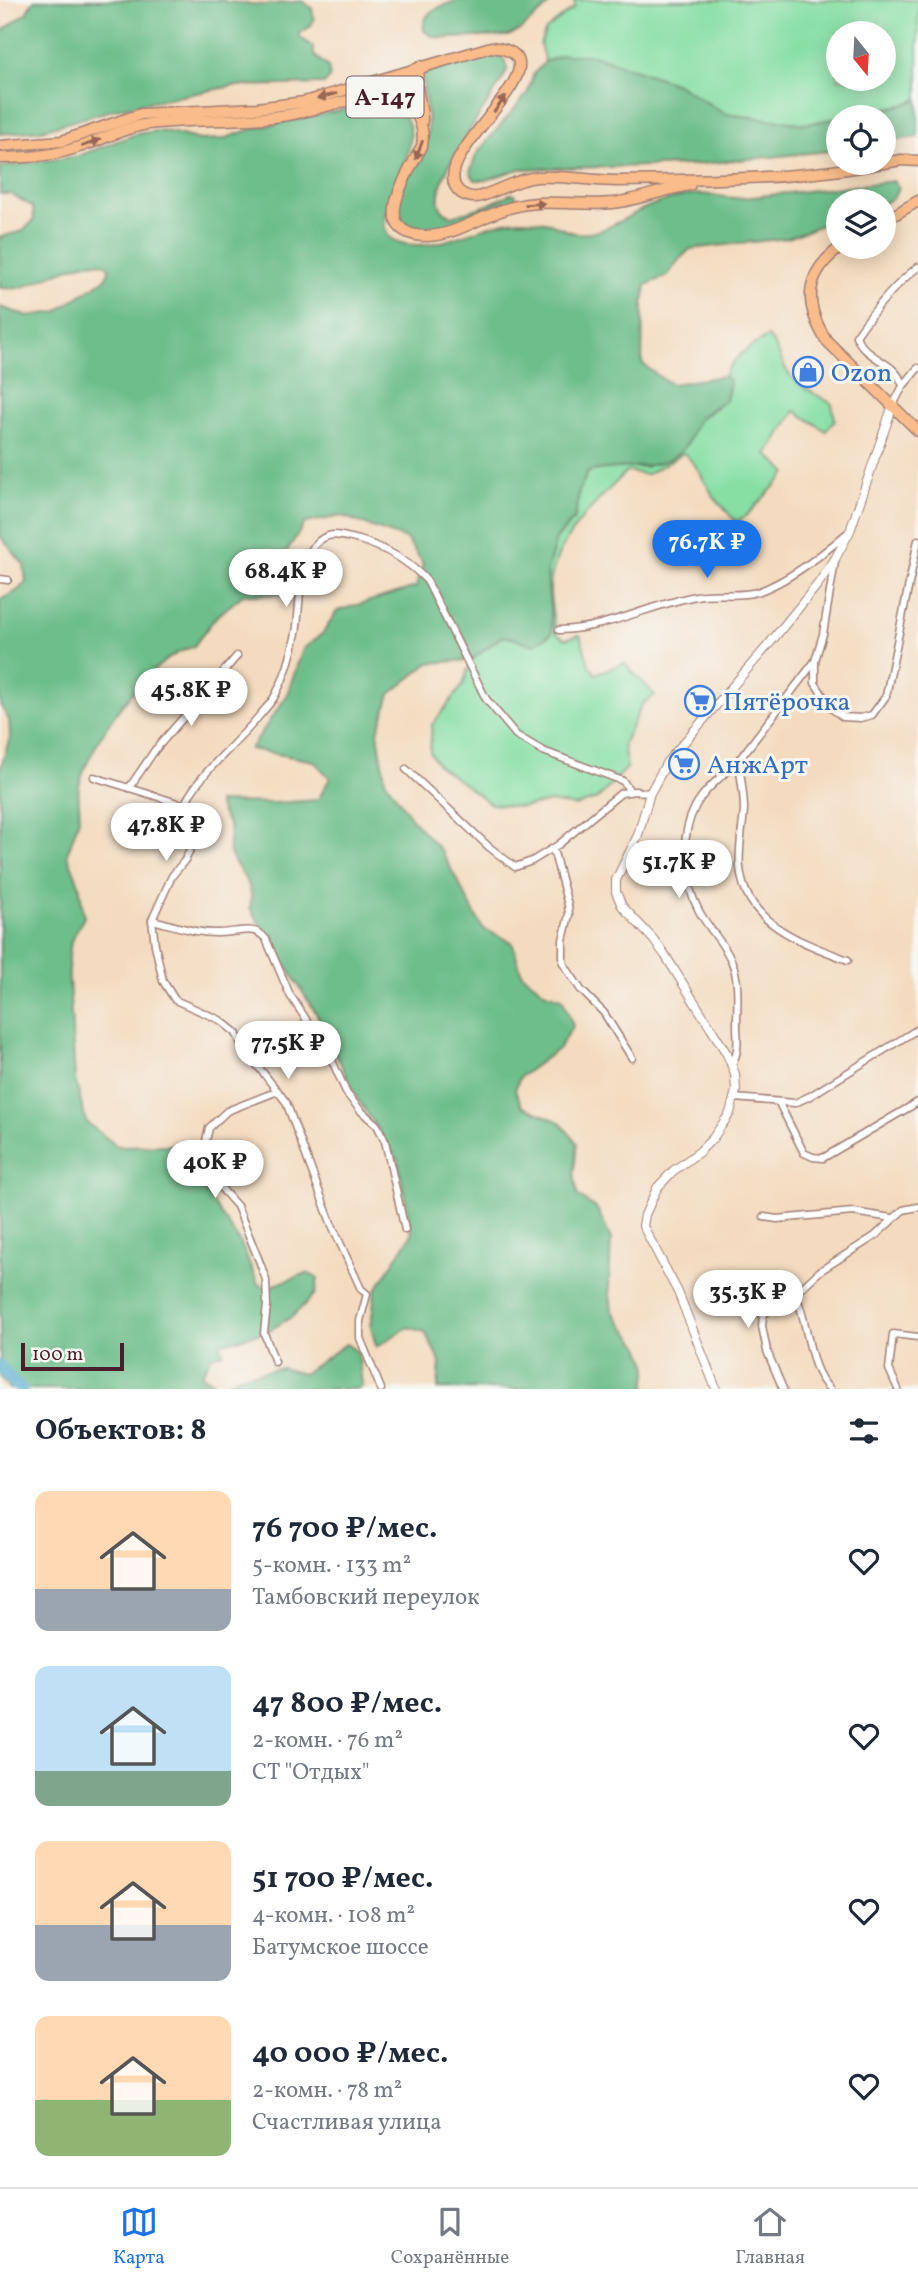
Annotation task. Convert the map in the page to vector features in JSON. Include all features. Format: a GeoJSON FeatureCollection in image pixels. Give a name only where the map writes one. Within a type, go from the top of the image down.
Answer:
{"type":"FeatureCollection","features":[{"type":"Feature","properties":{"kind":"highway","name":"А-147"},"geometry":{"type":"LineString","coordinates":[[0,146],[62,141],[141,114],[257,108],[304,102],[491,47],[512,52],[518,64],[513,85],[465,146],[455,163],[454,180],[461,192],[471,197],[480,197],[513,183],[538,177],[627,181],[741,178],[826,172]]}},
{"type":"Feature","properties":{"kind":"highway"},"geometry":{"type":"LineString","coordinates":[[421,66],[417,74],[417,90],[422,125]]}},
{"type":"Feature","properties":{"kind":"highway","name":"А-147"},"geometry":{"type":"LineString","coordinates":[[0,158],[66,151],[114,133],[149,124],[289,115],[366,98],[387,97],[407,104],[422,125],[422,146],[394,207],[397,224],[414,235],[444,233],[517,205],[625,201],[665,189],[741,178]]}},
{"type":"Feature","properties":{"kind":"highway","name":"А-147"},"geometry":{"type":"LineString","coordinates":[[896,162],[918,161]]}},
{"type":"Feature","properties":{"kind":"highway"},"geometry":{"type":"LineString","coordinates":[[625,201],[632,191],[627,181]]}},
{"type":"Feature","properties":{"kind":"highway"},"geometry":{"type":"LineString","coordinates":[[896,214],[918,201]]}},
{"type":"Feature","properties":{"kind":"highway"},"geometry":{"type":"LineString","coordinates":[[826,258],[816,273],[810,292],[812,312],[826,340],[918,431]]}},
{"type":"Feature","properties":{"kind":"street"},"geometry":{"type":"LineString","coordinates":[[904,386],[899,373],[869,353],[856,336],[900,280],[918,267]]}},
{"type":"Feature","properties":{"kind":"street"},"geometry":{"type":"LineString","coordinates":[[716,1389],[678,1292],[648,1240],[643,1226],[657,1188],[713,1138],[730,1113],[735,1074],[727,1054],[665,956],[626,911],[617,896],[616,880],[638,835],[650,793],[667,762],[771,643],[835,559],[850,531],[893,405],[918,368]]}},
{"type":"Feature","properties":{"kind":"street"},"geometry":{"type":"LineString","coordinates":[[559,630],[608,622],[656,605],[691,597],[758,592],[831,548],[850,531]]}},
{"type":"Feature","properties":{"kind":"street"},"geometry":{"type":"LineString","coordinates":[[381,1389],[360,1338],[360,1321],[367,1297],[331,1223],[286,1102],[242,1046],[236,1033],[220,1020],[175,1000],[163,981],[152,920],[172,876],[185,860],[194,841],[184,806],[190,793],[211,767],[242,738],[275,697],[287,669],[296,636],[301,577],[310,552],[322,539],[337,535],[363,541],[398,555],[427,581],[486,699],[516,736],[543,751],[622,781],[630,791]]}},
{"type":"Feature","properties":{"kind":"street"},"geometry":{"type":"LineString","coordinates":[[835,559],[823,634],[815,661],[815,683],[831,708],[843,717],[860,718],[872,715],[886,696],[918,540]]}},
{"type":"Feature","properties":{"kind":"street"},"geometry":{"type":"LineString","coordinates":[[0,579],[8,580]]}},
{"type":"Feature","properties":{"kind":"street"},"geometry":{"type":"LineString","coordinates":[[129,788],[171,730],[237,656]]}},
{"type":"Feature","properties":{"kind":"street"},"geometry":{"type":"LineString","coordinates":[[731,1065],[737,1054],[737,984],[732,961],[702,917],[690,891],[685,873],[689,822],[709,788],[738,760],[815,661]]}},
{"type":"Feature","properties":{"kind":"street"},"geometry":{"type":"LineString","coordinates":[[738,760],[744,807],[739,864],[741,880],[747,894],[757,910],[775,927],[807,944],[848,960]]}},
{"type":"Feature","properties":{"kind":"street"},"geometry":{"type":"LineString","coordinates":[[406,769],[489,847],[515,867],[553,849],[621,793],[650,793]]}},
{"type":"Feature","properties":{"kind":"street"},"geometry":{"type":"LineString","coordinates":[[94,777],[184,806]]}},
{"type":"Feature","properties":{"kind":"street"},"geometry":{"type":"LineString","coordinates":[[553,849],[569,915],[563,940],[563,963],[581,990],[604,1013],[632,1058]]}},
{"type":"Feature","properties":{"kind":"street"},"geometry":{"type":"LineString","coordinates":[[152,920],[216,934],[255,930],[266,940],[290,995],[329,1054],[347,1094],[377,1125],[385,1140],[405,1230]]}},
{"type":"Feature","properties":{"kind":"street"},"geometry":{"type":"LineString","coordinates":[[734,1098],[795,1103],[918,1030]]}},
{"type":"Feature","properties":{"kind":"street"},"geometry":{"type":"LineString","coordinates":[[275,1362],[264,1333],[266,1280],[260,1263],[237,1206],[203,1165],[209,1128],[227,1111],[278,1091]]}},
{"type":"Feature","properties":{"kind":"street"},"geometry":{"type":"LineString","coordinates":[[779,1103],[804,1153],[822,1157],[832,1154],[918,1102]]}},
{"type":"Feature","properties":{"kind":"street"},"geometry":{"type":"LineString","coordinates":[[783,1389],[767,1351],[762,1326],[763,1316],[771,1307],[795,1294],[820,1271],[875,1236],[903,1210],[918,1207]]}},
{"type":"Feature","properties":{"kind":"street"},"geometry":{"type":"LineString","coordinates":[[764,1217],[777,1219],[853,1212],[892,1218]]}},
{"type":"Feature","properties":{"kind":"street"},"geometry":{"type":"LineString","coordinates":[[795,1294],[802,1307],[819,1376],[830,1389]]}},
{"type":"Feature","properties":{"kind":"street"},"geometry":{"type":"LineString","coordinates":[[898,1389],[889,1369],[893,1334],[918,1338]]}},
{"type":"Feature","properties":{"kind":"green space"},"geometry":{"type":"Polygon","coordinates":[[[34,0],[223,0],[265,5],[302,1],[312,8],[314,19],[310,27],[299,33],[300,37],[313,47],[314,55],[328,67],[330,77],[324,84],[233,86],[119,108],[41,130],[0,134],[0,33],[26,13],[34,0]]]}},
{"type":"Feature","properties":{"kind":"green space"},"geometry":{"type":"Polygon","coordinates":[[[458,0],[547,0],[548,6],[522,29],[509,36],[443,38],[424,31],[429,14],[458,0]]]}},
{"type":"Feature","properties":{"kind":"green space"},"geometry":{"type":"Polygon","coordinates":[[[574,0],[918,0],[918,99],[896,106],[826,105],[826,120],[807,124],[725,114],[677,84],[562,55],[545,62],[540,44],[546,30],[575,7],[574,0]]]}},
{"type":"Feature","properties":{"kind":"green space"},"geometry":{"type":"Polygon","coordinates":[[[488,53],[500,55],[507,70],[451,162],[442,181],[439,198],[442,210],[452,216],[488,205],[512,193],[517,199],[436,231],[420,232],[407,228],[400,217],[398,203],[427,136],[428,120],[423,87],[425,72],[488,53]]]}},
{"type":"Feature","properties":{"kind":"green space"},"geometry":{"type":"Polygon","coordinates":[[[562,55],[593,55],[677,84],[725,114],[807,124],[826,120],[826,151],[691,165],[519,169],[486,180],[475,180],[470,172],[477,153],[527,94],[534,73],[545,62],[562,55]]]}},
{"type":"Feature","properties":{"kind":"green space"},"geometry":{"type":"Polygon","coordinates":[[[918,99],[918,137],[896,140],[896,106],[918,99]]]}},
{"type":"Feature","properties":{"kind":"green space"},"geometry":{"type":"Polygon","coordinates":[[[374,103],[390,106],[400,112],[410,129],[409,147],[385,222],[388,235],[401,243],[416,245],[446,241],[489,226],[519,220],[546,222],[572,232],[598,231],[658,203],[695,194],[743,198],[894,181],[899,188],[896,193],[896,189],[826,189],[826,224],[788,238],[690,249],[667,276],[646,285],[642,363],[672,384],[724,376],[730,382],[726,400],[701,417],[685,447],[669,459],[647,466],[588,472],[579,491],[575,518],[556,539],[547,571],[552,633],[534,645],[501,637],[471,660],[429,663],[390,694],[378,732],[385,780],[412,819],[442,852],[483,929],[512,942],[522,974],[546,993],[562,998],[573,1026],[558,1049],[520,1077],[515,1090],[522,1106],[560,1122],[577,1143],[574,1173],[578,1196],[597,1209],[611,1239],[609,1286],[612,1310],[640,1347],[648,1367],[645,1389],[438,1389],[440,1362],[425,1332],[408,1327],[376,1347],[371,1326],[375,1291],[412,1234],[398,1160],[357,1098],[319,1018],[250,908],[251,892],[230,853],[229,826],[218,802],[275,803],[318,800],[330,778],[314,761],[250,749],[286,697],[303,649],[323,633],[337,611],[416,587],[423,563],[406,539],[342,516],[305,523],[281,560],[280,594],[243,595],[216,617],[193,647],[158,666],[123,704],[108,725],[85,768],[79,786],[79,818],[67,854],[79,884],[84,917],[71,941],[68,963],[75,1080],[86,1122],[117,1146],[172,1145],[191,1156],[205,1191],[241,1244],[258,1284],[266,1288],[307,1273],[318,1278],[315,1294],[293,1316],[268,1331],[220,1344],[223,1353],[212,1356],[201,1375],[221,1387],[239,1376],[282,1368],[303,1374],[346,1344],[358,1352],[362,1384],[359,1389],[9,1389],[0,1377],[0,770],[10,737],[9,720],[0,705],[0,600],[17,591],[26,582],[24,565],[0,536],[0,307],[27,316],[56,312],[105,279],[109,272],[108,266],[90,263],[67,269],[23,287],[0,288],[0,237],[23,231],[34,220],[33,207],[11,194],[0,194],[0,167],[78,156],[136,134],[170,132],[200,140],[223,139],[252,129],[374,103]]]}},
{"type":"Feature","properties":{"kind":"green space"},"geometry":{"type":"Polygon","coordinates":[[[768,337],[791,377],[832,404],[835,420],[826,431],[795,411],[767,454],[787,473],[747,515],[736,522],[714,497],[695,465],[684,453],[646,475],[627,471],[590,510],[567,539],[553,571],[550,594],[556,633],[565,639],[580,635],[590,668],[595,674],[624,663],[655,695],[642,704],[623,745],[627,768],[597,799],[575,806],[550,802],[522,807],[491,804],[438,765],[430,752],[432,725],[463,685],[471,660],[501,637],[534,644],[552,633],[547,571],[556,539],[575,518],[579,491],[588,472],[603,468],[646,467],[686,446],[697,421],[726,400],[730,382],[724,376],[732,363],[749,348],[768,337]]]}},
{"type":"Feature","properties":{"kind":"waterway"},"geometry":{"type":"LineString","coordinates":[[0,1366],[22,1389]]}},
{"type":"Feature","properties":{"kind":"place","name":"Ozon"},"geometry":{"type":"Point","coordinates":[808,372]}},
{"type":"Feature","properties":{"kind":"place","name":"Пятёрочка"},"geometry":{"type":"Point","coordinates":[700,701]}},
{"type":"Feature","properties":{"kind":"place","name":"АнжАрт"},"geometry":{"type":"Point","coordinates":[684,764]}}]}
